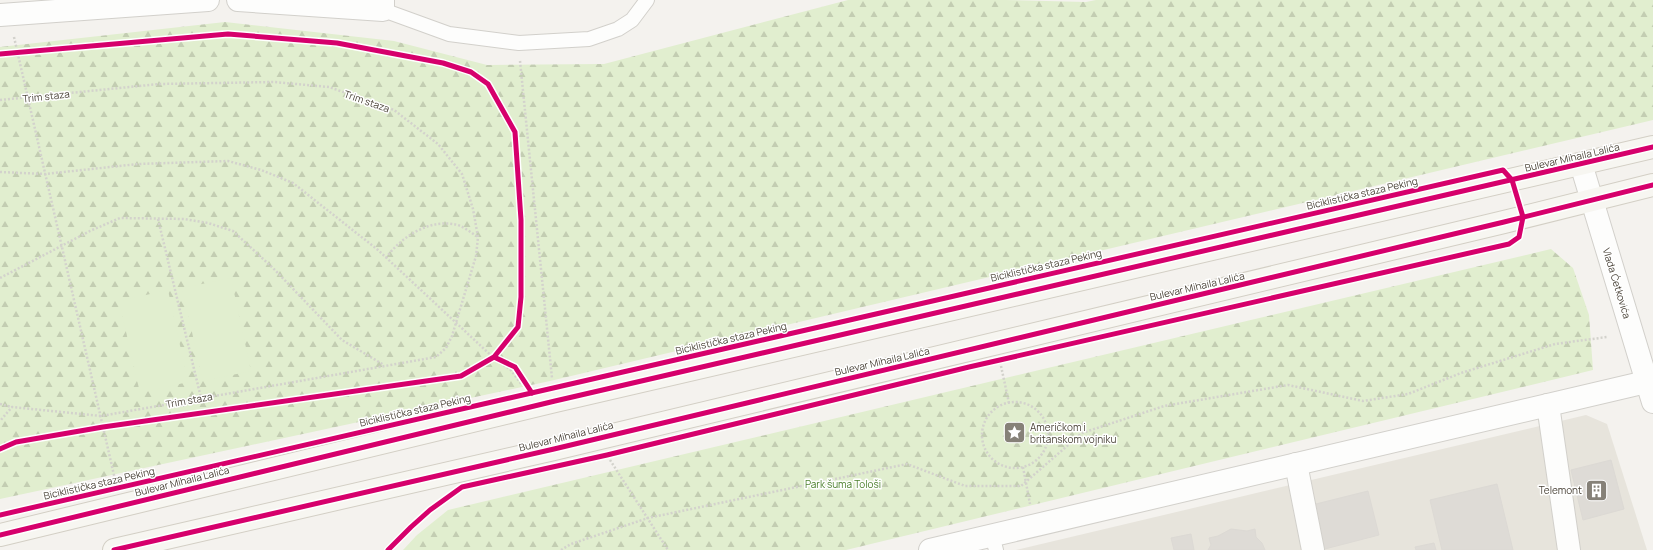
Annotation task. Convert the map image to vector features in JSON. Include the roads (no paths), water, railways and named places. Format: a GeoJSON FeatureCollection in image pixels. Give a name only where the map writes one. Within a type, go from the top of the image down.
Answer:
{"type":"FeatureCollection","features":[{"type":"Feature","properties":{"kind":"main road","name":"Bulevar Mihaila Lalića"},"geometry":{"type":"LineString","coordinates":[[0,534],[547,403],[1653,147]]}},
{"type":"Feature","properties":{"kind":"main road","name":"Bulevar Mihaila Lalića"},"geometry":{"type":"LineString","coordinates":[[114,550],[554,449],[1653,185]]}},
{"type":"Feature","properties":{"kind":"street"},"geometry":{"type":"LineString","coordinates":[[4,15],[208,0]]}},
{"type":"Feature","properties":{"kind":"street"},"geometry":{"type":"LineString","coordinates":[[238,0],[383,5]]}},
{"type":"Feature","properties":{"kind":"street","name":"Vlada Ćetkovića"},"geometry":{"type":"LineString","coordinates":[[1581,164],[1647,367],[1653,402]]}},
{"type":"Feature","properties":{"kind":"street"},"geometry":{"type":"LineString","coordinates":[[930,550],[994,542],[1296,464],[1548,405],[1647,367]]}},
{"type":"Feature","properties":{"kind":"street"},"geometry":{"type":"LineString","coordinates":[[1548,405],[1569,550]]}},
{"type":"Feature","properties":{"kind":"street"},"geometry":{"type":"LineString","coordinates":[[1296,464],[1313,550]]}},
{"type":"Feature","properties":{"kind":"lane"},"geometry":{"type":"LineString","coordinates":[[383,5],[449,34],[518,43],[589,39],[618,29],[632,20],[647,0]]}},
{"type":"Feature","properties":{"kind":"place","name":"Američkom i britanskom vojniku"},"geometry":{"type":"Point","coordinates":[1015,433]}},
{"type":"Feature","properties":{"kind":"place","name":"Telemont"},"geometry":{"type":"Point","coordinates":[1597,490]}},
{"type":"Feature","properties":{"kind":"park label","name":"Park šuma Tološi"},"geometry":{"type":"Point","coordinates":[843,484]}}]}
